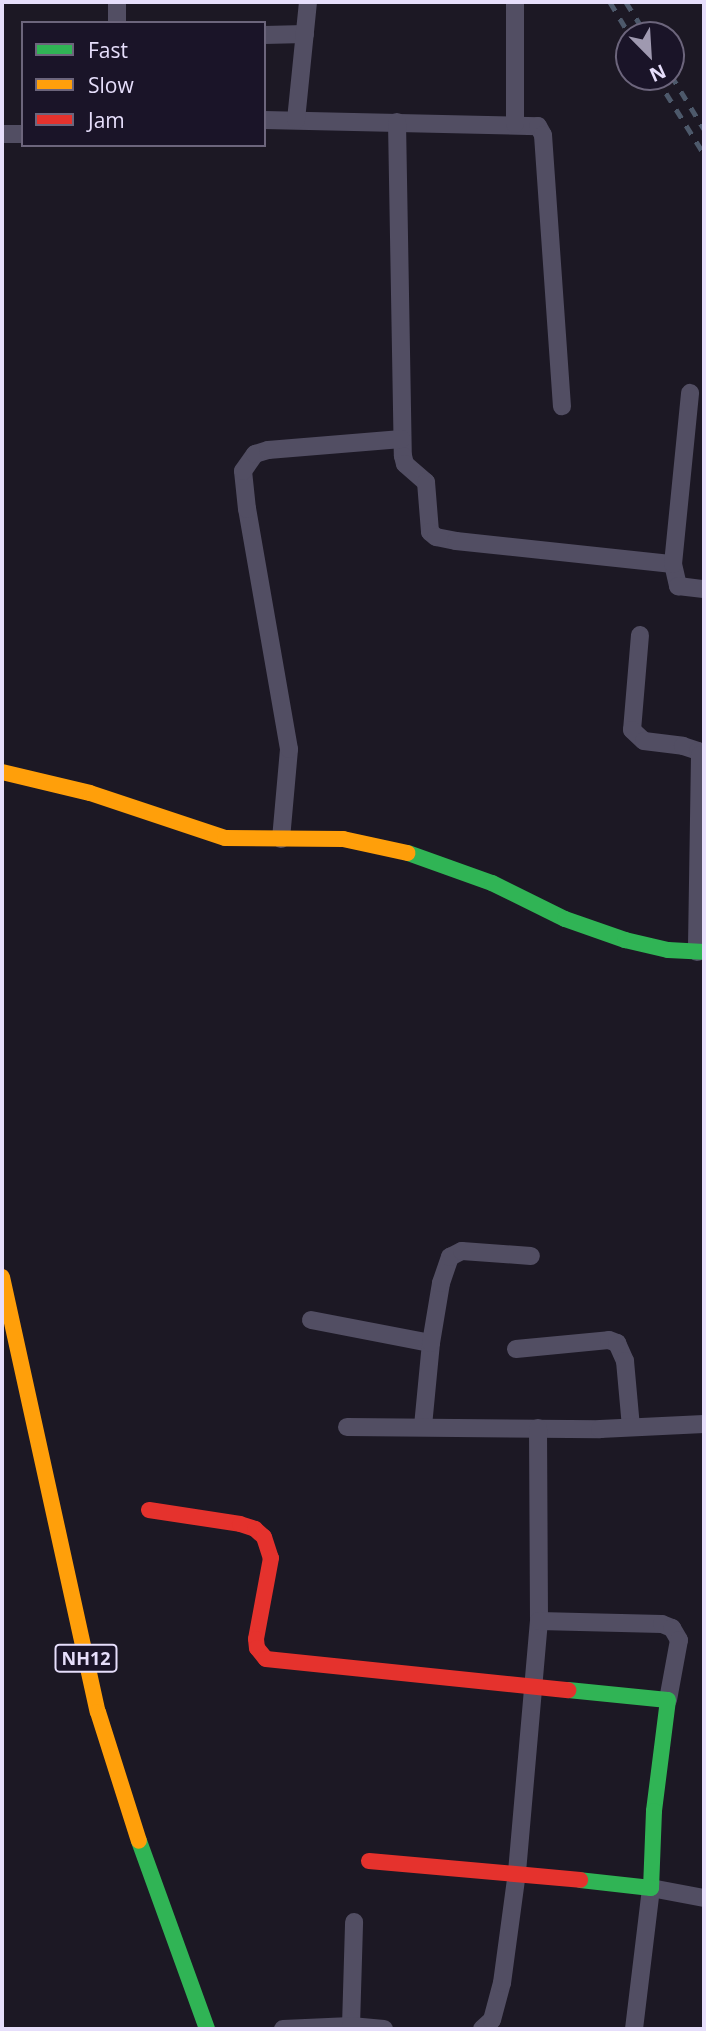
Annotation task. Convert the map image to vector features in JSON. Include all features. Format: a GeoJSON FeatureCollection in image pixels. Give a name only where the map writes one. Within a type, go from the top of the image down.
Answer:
{"type":"FeatureCollection","features":[{"type":"Feature","properties":{"kind":"street"},"geometry":{"type":"LineString","coordinates":[[117,2],[117,21]]}},
{"type":"Feature","properties":{"kind":"street"},"geometry":{"type":"LineString","coordinates":[[296,120],[308,2]]}},
{"type":"Feature","properties":{"kind":"street"},"geometry":{"type":"LineString","coordinates":[[515,2],[515,124]]}},
{"type":"Feature","properties":{"kind":"street"},"geometry":{"type":"LineString","coordinates":[[266,35],[305,34]]}},
{"type":"Feature","properties":{"kind":"street"},"geometry":{"type":"LineString","coordinates":[[266,120],[538,126],[544,135],[562,407]]}},
{"type":"Feature","properties":{"kind":"street"},"geometry":{"type":"LineString","coordinates":[[397,122],[402,439],[405,464],[426,482],[428,523],[436,537],[673,564]]}},
{"type":"Feature","properties":{"kind":"street"},"geometry":{"type":"LineString","coordinates":[[2,135],[21,134]]}},
{"type":"Feature","properties":{"kind":"street"},"geometry":{"type":"LineString","coordinates":[[690,393],[673,564],[678,586],[704,589]]}},
{"type":"Feature","properties":{"kind":"street"},"geometry":{"type":"LineString","coordinates":[[281,839],[289,749],[247,509],[243,471],[255,454],[268,450],[402,439]]}},
{"type":"Feature","properties":{"kind":"street"},"geometry":{"type":"LineString","coordinates":[[2,772],[90,793],[225,838],[342,839],[421,856],[492,883],[565,919],[625,940],[700,952],[700,755],[698,751],[683,746],[645,741],[632,730],[640,635]]}},
{"type":"Feature","properties":{"kind":"street"},"geometry":{"type":"LineString","coordinates":[[424,1426],[430,1343],[440,1283],[450,1257],[462,1251],[531,1256]]}},
{"type":"Feature","properties":{"kind":"street","name":"NH12"},"geometry":{"type":"LineString","coordinates":[[2,1277],[98,1712],[150,1878],[207,2029]]}},
{"type":"Feature","properties":{"kind":"street"},"geometry":{"type":"LineString","coordinates":[[311,1320],[430,1343]]}},
{"type":"Feature","properties":{"kind":"street"},"geometry":{"type":"LineString","coordinates":[[516,1349],[609,1340],[617,1343],[625,1361],[631,1427]]}},
{"type":"Feature","properties":{"kind":"street"},"geometry":{"type":"LineString","coordinates":[[347,1427],[538,1428],[704,1424]]}},
{"type":"Feature","properties":{"kind":"street"},"geometry":{"type":"LineString","coordinates":[[482,2029],[492,2020],[502,1983],[517,1872],[540,1621],[538,1428]]}},
{"type":"Feature","properties":{"kind":"street"},"geometry":{"type":"LineString","coordinates":[[149,1510],[240,1524],[255,1529],[264,1537],[271,1558],[256,1639],[257,1648],[266,1659],[668,1700]]}},
{"type":"Feature","properties":{"kind":"street"},"geometry":{"type":"LineString","coordinates":[[540,1621],[662,1624],[672,1628],[679,1640],[668,1700],[654,1811],[651,1888],[634,2029]]}},
{"type":"Feature","properties":{"kind":"street"},"geometry":{"type":"LineString","coordinates":[[369,1861],[517,1872],[651,1888],[704,1898]]}},
{"type":"Feature","properties":{"kind":"street"},"geometry":{"type":"LineString","coordinates":[[351,2026],[355,1922]]}},
{"type":"Feature","properties":{"kind":"street"},"geometry":{"type":"LineString","coordinates":[[283,2029],[351,2026],[384,2029]]}},
{"type":"Feature","properties":{"kind":"railway"},"geometry":{"type":"LineString","coordinates":[[610,2],[622,21]]}},
{"type":"Feature","properties":{"kind":"railway"},"geometry":{"type":"LineString","coordinates":[[626,2],[638,21]]}},
{"type":"Feature","properties":{"kind":"railway"},"geometry":{"type":"LineString","coordinates":[[665,91],[704,154]]}},
{"type":"Feature","properties":{"kind":"railway"},"geometry":{"type":"LineString","coordinates":[[681,91],[704,129]]}},
{"type":"Feature","properties":{"kind":"traffic: fast"},"geometry":{"type":"LineString","coordinates":[[408,853],[492,883],[565,919],[625,940],[668,950],[704,952]]}},
{"type":"Feature","properties":{"kind":"traffic: fast"},"geometry":{"type":"LineString","coordinates":[[568,1690],[668,1700],[654,1811],[651,1888],[580,1880]]}},
{"type":"Feature","properties":{"kind":"traffic: fast"},"geometry":{"type":"LineString","coordinates":[[139,1841],[207,2029]]}},
{"type":"Feature","properties":{"kind":"traffic: slow"},"geometry":{"type":"LineString","coordinates":[[2,772],[90,793],[225,838],[343,839],[408,853]]}},
{"type":"Feature","properties":{"kind":"traffic: slow"},"geometry":{"type":"LineString","coordinates":[[2,1277],[98,1712],[139,1841]]}},
{"type":"Feature","properties":{"kind":"traffic: jam"},"geometry":{"type":"LineString","coordinates":[[149,1510],[240,1524],[255,1529],[264,1537],[271,1558],[256,1639],[257,1648],[266,1659],[568,1690]]}},
{"type":"Feature","properties":{"kind":"traffic: jam"},"geometry":{"type":"LineString","coordinates":[[369,1861],[580,1880]]}}]}
